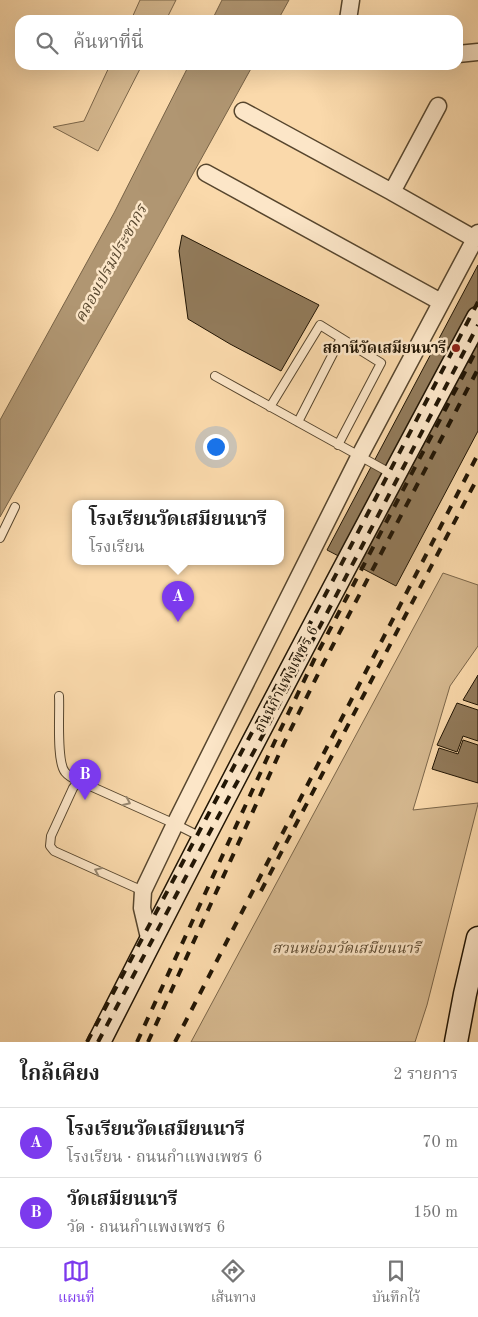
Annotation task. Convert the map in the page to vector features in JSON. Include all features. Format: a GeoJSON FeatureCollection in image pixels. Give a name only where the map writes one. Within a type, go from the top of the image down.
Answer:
{"type":"FeatureCollection","features":[{"type":"Feature","properties":{"kind":"street"},"geometry":{"type":"LineString","coordinates":[[349,15],[351,0]]}},
{"type":"Feature","properties":{"kind":"street"},"geometry":{"type":"LineString","coordinates":[[463,54],[478,52]]}},
{"type":"Feature","properties":{"kind":"street"},"geometry":{"type":"LineString","coordinates":[[392,192],[438,106]]}},
{"type":"Feature","properties":{"kind":"street"},"geometry":{"type":"LineString","coordinates":[[150,942],[142,908],[143,891],[359,457],[476,236],[243,111]]}},
{"type":"Feature","properties":{"kind":"street"},"geometry":{"type":"LineString","coordinates":[[206,173],[441,302]]}},
{"type":"Feature","properties":{"kind":"street","name":"ถนนกำแพงเพชร 6"},"geometry":{"type":"LineString","coordinates":[[98,1042],[393,475],[478,318]]}},
{"type":"Feature","properties":{"kind":"street"},"geometry":{"type":"LineString","coordinates":[[456,1042],[478,938]]}},
{"type":"Feature","properties":{"kind":"street"},"geometry":{"type":"LineString","coordinates":[[441,1042],[465,994]]}},
{"type":"Feature","properties":{"kind":"lane"},"geometry":{"type":"LineString","coordinates":[[270,407],[320,325],[381,363],[338,445]]}},
{"type":"Feature","properties":{"kind":"lane"},"geometry":{"type":"LineString","coordinates":[[298,422],[341,338]]}},
{"type":"Feature","properties":{"kind":"lane"},"geometry":{"type":"LineString","coordinates":[[215,376],[393,475]]}},
{"type":"Feature","properties":{"kind":"lane"},"geometry":{"type":"LineString","coordinates":[[0,538],[15,507]]}},
{"type":"Feature","properties":{"kind":"lane"},"geometry":{"type":"LineString","coordinates":[[59,696],[60,754],[61,765],[66,774],[203,838]]}},
{"type":"Feature","properties":{"kind":"lane"},"geometry":{"type":"LineString","coordinates":[[79,781],[73,788],[50,836],[50,846],[54,852],[143,891]]}},
{"type":"Feature","properties":{"kind":"green space"},"geometry":{"type":"Polygon","coordinates":[[[140,0],[176,0],[168,15],[133,15],[140,0]]]}},
{"type":"Feature","properties":{"kind":"green space"},"geometry":{"type":"Polygon","coordinates":[[[108,70],[139,70],[98,151],[53,127],[84,121],[108,70]]]}},
{"type":"Feature","properties":{"kind":"green space","name":"สวนหย่อมวัดเสมียนนารี"},"geometry":{"type":"Polygon","coordinates":[[[443,573],[478,585],[478,646],[450,686],[413,810],[478,804],[427,1005],[415,1042],[191,1042],[443,573]]]}},
{"type":"Feature","properties":{"kind":"water"},"geometry":{"type":"Polygon","coordinates":[[[222,0],[289,0],[281,15],[214,15],[222,0]]]}},
{"type":"Feature","properties":{"kind":"water","name":"คลองเปรมประชากร"},"geometry":{"type":"Polygon","coordinates":[[[186,70],[250,70],[0,517],[0,420],[114,213],[186,70]]]}},
{"type":"Feature","properties":{"kind":"building"},"geometry":{"type":"Polygon","coordinates":[[[182,235],[319,305],[281,371],[188,319],[179,251],[182,235]]]}},
{"type":"Feature","properties":{"kind":"building","name":"สถานีวัดเสมียนนารี"},"geometry":{"type":"Polygon","coordinates":[[[478,265],[478,431],[396,586],[327,550],[478,265]]]}},
{"type":"Feature","properties":{"kind":"building"},"geometry":{"type":"Polygon","coordinates":[[[478,675],[478,705],[463,700],[478,675]]]}},
{"type":"Feature","properties":{"kind":"building"},"geometry":{"type":"Polygon","coordinates":[[[457,703],[478,710],[478,741],[463,736],[457,752],[437,745],[457,703]]]}},
{"type":"Feature","properties":{"kind":"building"},"geometry":{"type":"Polygon","coordinates":[[[463,740],[478,745],[478,783],[432,769],[439,748],[458,754],[463,740]]]}},
{"type":"Feature","properties":{"kind":"railway"},"geometry":{"type":"LineString","coordinates":[[87,1042],[331,584],[478,302]]}},
{"type":"Feature","properties":{"kind":"railway"},"geometry":{"type":"LineString","coordinates":[[98,1042],[264,733],[478,325]]}},
{"type":"Feature","properties":{"kind":"railway"},"geometry":{"type":"LineString","coordinates":[[137,1042],[315,658],[478,347]]}},
{"type":"Feature","properties":{"kind":"railway"},"geometry":{"type":"LineString","coordinates":[[148,1042],[284,743],[323,664],[478,369]]}},
{"type":"Feature","properties":{"kind":"railway"},"geometry":{"type":"LineString","coordinates":[[175,1042],[478,454]]}},
{"type":"Feature","properties":{"kind":"railway"},"geometry":{"type":"LineString","coordinates":[[261,891],[478,477]]}},
{"type":"Feature","properties":{"kind":"place","name":"สถานีวัดเสมียนนารี"},"geometry":{"type":"Point","coordinates":[456,348]}},
{"type":"Feature","properties":{"kind":"place","name":"โรงเรียนวัดเสมียนนารี"},"geometry":{"type":"Point","coordinates":[178,622]}},
{"type":"Feature","properties":{"kind":"place","name":"วัดเสมียนนารี"},"geometry":{"type":"Point","coordinates":[85,800]}}]}
